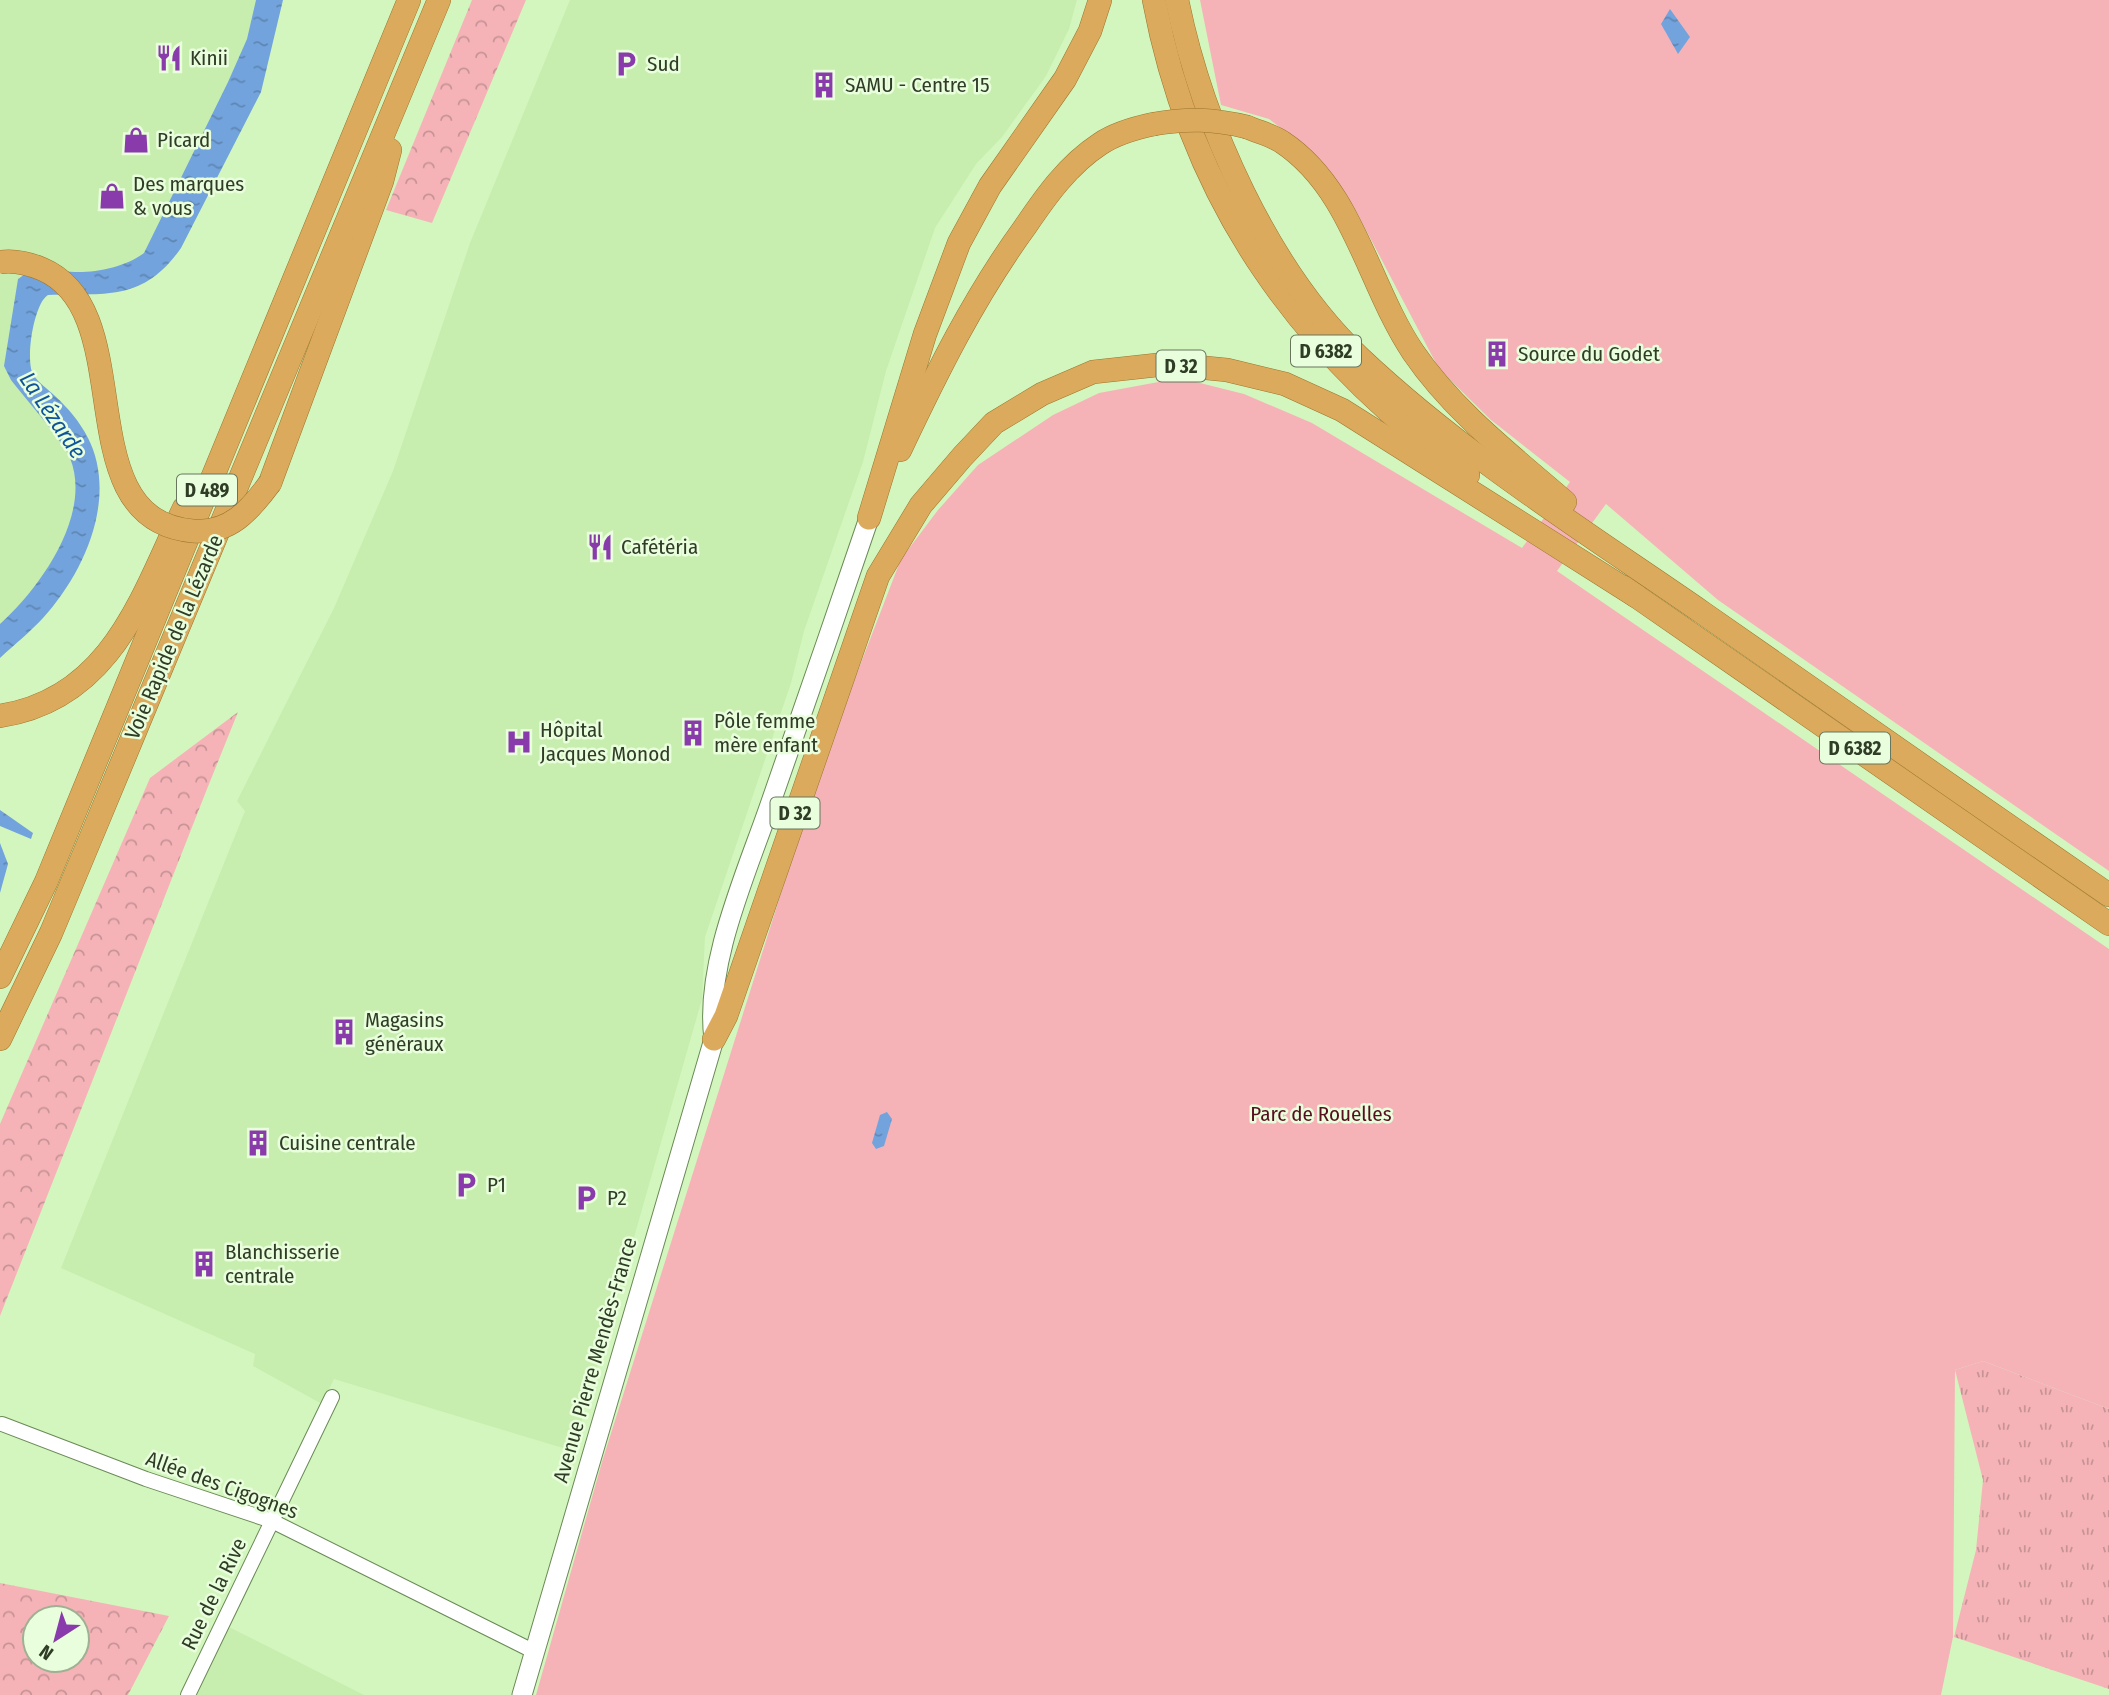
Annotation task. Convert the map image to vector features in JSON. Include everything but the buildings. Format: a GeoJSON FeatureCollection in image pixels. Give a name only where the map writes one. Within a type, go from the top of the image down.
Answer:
{"type":"FeatureCollection","features":[{"type":"Feature","properties":{"kind":"highway","name":"Voie Rapide de la Lézarde"},"geometry":{"type":"LineString","coordinates":[[0,978],[46,882],[409,0]]}},
{"type":"Feature","properties":{"kind":"highway","name":"Voie Rapide de la Lézarde"},"geometry":{"type":"LineString","coordinates":[[0,1039],[62,908],[439,0]]}},
{"type":"Feature","properties":{"kind":"highway"},"geometry":{"type":"LineString","coordinates":[[869,518],[925,334],[959,243],[990,186],[1065,79],[1090,31],[1100,0]]}},
{"type":"Feature","properties":{"kind":"highway","name":"D 6382"},"geometry":{"type":"LineString","coordinates":[[1154,0],[1163,52],[1203,162],[1259,265],[1300,321],[1347,374],[1441,455],[1636,596],[2109,924]]}},
{"type":"Feature","properties":{"kind":"highway","name":"D 6382"},"geometry":{"type":"LineString","coordinates":[[1177,0],[1187,47],[1204,97],[1249,204],[1278,253],[1316,306],[1358,356],[1467,449],[2109,895]]}},
{"type":"Feature","properties":{"kind":"highway"},"geometry":{"type":"LineString","coordinates":[[0,262],[28,263],[48,271],[65,282],[80,302],[90,328],[122,479],[143,511],[179,530],[203,532],[231,525],[252,508],[270,483],[382,181],[411,68]]}},
{"type":"Feature","properties":{"kind":"highway","name":"D 32"},"geometry":{"type":"LineString","coordinates":[[869,518],[959,329],[989,276],[1053,186],[1100,144],[1128,130],[1185,118],[1211,118],[1247,127],[1281,141],[1305,161],[1329,190],[1412,351],[1443,392],[1657,582]]}},
{"type":"Feature","properties":{"kind":"highway"},"geometry":{"type":"LineString","coordinates":[[0,716],[48,702],[78,683],[105,658],[127,629],[308,242]]}},
{"type":"Feature","properties":{"kind":"highway","name":"D 32"},"geometry":{"type":"LineString","coordinates":[[714,1039],[726,1016],[878,576],[921,505],[962,457],[994,423],[1042,394],[1093,372],[1166,365],[1227,370],[1285,384],[1342,410],[1636,596]]}},
{"type":"Feature","properties":{"kind":"main road","name":"D 32"},"geometry":{"type":"LineString","coordinates":[[714,1039],[710,1010],[727,937],[869,518]]}},
{"type":"Feature","properties":{"kind":"main road","name":"Avenue Pierre Mendès-France"},"geometry":{"type":"LineString","coordinates":[[522,1695],[714,1039]]}},
{"type":"Feature","properties":{"kind":"street","name":"Rue de la Rive"},"geometry":{"type":"LineString","coordinates":[[188,1695],[332,1396]]}},
{"type":"Feature","properties":{"kind":"street","name":"Allée des Cigognes"},"geometry":{"type":"LineString","coordinates":[[2,1424],[146,1479],[272,1521],[535,1651]]}},
{"type":"Feature","properties":{"kind":"shaded area","name":"La Lézarde"},"geometry":{"type":"Polygon","coordinates":[[[0,0],[267,0],[151,270],[34,291],[15,369],[81,450],[77,536],[0,630],[0,0]]]}},
{"type":"Feature","properties":{"kind":"shaded area","name":"Hôpital Jacques Monod"},"geometry":{"type":"Polygon","coordinates":[[[570,0],[1077,0],[1069,29],[1046,76],[1002,137],[976,164],[935,228],[886,371],[863,462],[804,631],[791,683],[705,937],[702,999],[573,1451],[334,1379],[322,1404],[253,1366],[255,1354],[61,1268],[245,811],[237,801],[334,608],[393,471],[470,243],[570,0]]]}},
{"type":"Feature","properties":{"kind":"shaded area"},"geometry":{"type":"Polygon","coordinates":[[[221,1623],[364,1695],[185,1695],[221,1623]]]}},
{"type":"Feature","properties":{"kind":"green space"},"geometry":{"type":"Polygon","coordinates":[[[472,0],[526,0],[432,223],[386,210],[472,0]]]}},
{"type":"Feature","properties":{"kind":"green space","name":"Parc de Rouelles"},"geometry":{"type":"Polygon","coordinates":[[[1200,0],[2109,0],[2109,871],[1718,600],[1606,504],[1557,571],[2109,949],[2109,1409],[1983,1361],[1955,1370],[1953,1637],[1941,1695],[536,1695],[602,1462],[820,769],[901,559],[938,510],[978,465],[1053,415],[1099,393],[1180,378],[1244,394],[1312,423],[1522,548],[1570,482],[1491,420],[1439,369],[1356,211],[1318,157],[1269,119],[1221,105],[1200,0]]]}},
{"type":"Feature","properties":{"kind":"green space"},"geometry":{"type":"Polygon","coordinates":[[[238,712],[0,1316],[0,1124],[150,778],[238,712]]]}},
{"type":"Feature","properties":{"kind":"green space"},"geometry":{"type":"Polygon","coordinates":[[[1983,1361],[2109,1409],[2109,1689],[1954,1637],[1976,1550],[1983,1480],[1955,1370],[1983,1361]]]}},
{"type":"Feature","properties":{"kind":"green space"},"geometry":{"type":"Polygon","coordinates":[[[0,1583],[169,1616],[128,1695],[0,1695],[0,1583]]]}},
{"type":"Feature","properties":{"kind":"water"},"geometry":{"type":"Polygon","coordinates":[[[256,0],[283,0],[261,92],[181,248],[167,265],[138,286],[106,293],[48,295],[39,309],[32,332],[30,356],[33,374],[69,410],[88,438],[100,485],[98,509],[84,556],[72,579],[43,618],[0,658],[0,624],[31,591],[45,571],[68,526],[74,503],[75,480],[66,450],[11,380],[4,366],[18,279],[41,267],[73,272],[106,269],[127,263],[144,253],[228,82],[247,39],[256,0]]]}},
{"type":"Feature","properties":{"kind":"water"},"geometry":{"type":"Polygon","coordinates":[[[1670,9],[1690,37],[1678,54],[1661,24],[1670,9]]]}},
{"type":"Feature","properties":{"kind":"water"},"geometry":{"type":"Polygon","coordinates":[[[0,810],[33,833],[31,839],[0,826],[0,810]]]}},
{"type":"Feature","properties":{"kind":"water"},"geometry":{"type":"Polygon","coordinates":[[[0,843],[8,864],[0,893],[0,843]]]}},
{"type":"Feature","properties":{"kind":"water"},"geometry":{"type":"Polygon","coordinates":[[[887,1112],[892,1119],[884,1146],[876,1149],[872,1143],[880,1115],[887,1112]]]}},
{"type":"Feature","properties":{"kind":"place","name":"Kinii"},"geometry":{"type":"Point","coordinates":[169,58]}},
{"type":"Feature","properties":{"kind":"place","name":"Sud"},"geometry":{"type":"Point","coordinates":[626,64]}},
{"type":"Feature","properties":{"kind":"place","name":"SAMU - Centre 15"},"geometry":{"type":"Point","coordinates":[824,85]}},
{"type":"Feature","properties":{"kind":"place","name":"Picard"},"geometry":{"type":"Point","coordinates":[136,140]}},
{"type":"Feature","properties":{"kind":"place","name":"Des marques & vous"},"geometry":{"type":"Point","coordinates":[112,196]}},
{"type":"Feature","properties":{"kind":"place","name":"Source du Godet"},"geometry":{"type":"Point","coordinates":[1497,354]}},
{"type":"Feature","properties":{"kind":"place","name":"Cafétéria"},"geometry":{"type":"Point","coordinates":[600,547]}},
{"type":"Feature","properties":{"kind":"place","name":"Pôle femme mère enfant"},"geometry":{"type":"Point","coordinates":[693,733]}},
{"type":"Feature","properties":{"kind":"place","name":"Hôpital Jacques Monod"},"geometry":{"type":"Point","coordinates":[519,742]}},
{"type":"Feature","properties":{"kind":"place","name":"Magasins généraux"},"geometry":{"type":"Point","coordinates":[344,1032]}},
{"type":"Feature","properties":{"kind":"place","name":"Cuisine centrale"},"geometry":{"type":"Point","coordinates":[258,1143]}},
{"type":"Feature","properties":{"kind":"place","name":"P1"},"geometry":{"type":"Point","coordinates":[466,1185]}},
{"type":"Feature","properties":{"kind":"place","name":"P2"},"geometry":{"type":"Point","coordinates":[586,1198]}},
{"type":"Feature","properties":{"kind":"place","name":"Blanchisserie centrale"},"geometry":{"type":"Point","coordinates":[204,1264]}}]}
